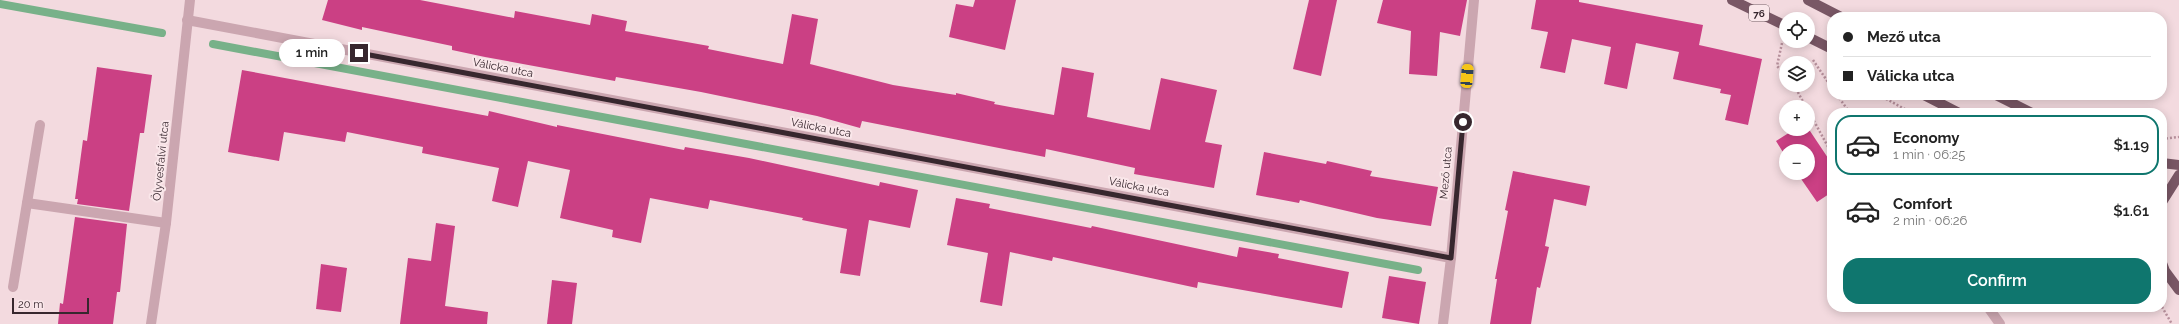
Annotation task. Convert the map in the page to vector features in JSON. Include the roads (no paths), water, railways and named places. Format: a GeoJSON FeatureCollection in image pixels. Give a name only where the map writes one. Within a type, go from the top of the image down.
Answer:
{"type":"FeatureCollection","features":[{"type":"Feature","properties":{"kind":"main road","name":"76"},"geometry":{"type":"LineString","coordinates":[[1732,0],[1779,23]]}},
{"type":"Feature","properties":{"kind":"main road"},"geometry":{"type":"LineString","coordinates":[[1808,0],[1831,12]]}},
{"type":"Feature","properties":{"kind":"main road"},"geometry":{"type":"LineString","coordinates":[[1815,40],[1827,46]]}},
{"type":"Feature","properties":{"kind":"main road"},"geometry":{"type":"LineString","coordinates":[[1934,100],[1949,108]]}},
{"type":"Feature","properties":{"kind":"main road"},"geometry":{"type":"LineString","coordinates":[[2006,100],[2022,108]]}},
{"type":"Feature","properties":{"kind":"main road"},"geometry":{"type":"LineString","coordinates":[[2167,164],[2179,165]]}},
{"type":"Feature","properties":{"kind":"main road"},"geometry":{"type":"LineString","coordinates":[[2167,194],[2179,175]]}},
{"type":"Feature","properties":{"kind":"main road"},"geometry":{"type":"LineString","coordinates":[[2167,275],[2179,290]]}},
{"type":"Feature","properties":{"kind":"street","name":"Ölyvesfalvi utca"},"geometry":{"type":"LineString","coordinates":[[151,324],[166,223],[190,0]]}},
{"type":"Feature","properties":{"kind":"street","name":"Mező utca"},"geometry":{"type":"LineString","coordinates":[[1443,324],[1451,258],[1474,0]]}},
{"type":"Feature","properties":{"kind":"street","name":"Válicka utca"},"geometry":{"type":"LineString","coordinates":[[187,20],[1451,258]]}},
{"type":"Feature","properties":{"kind":"street"},"geometry":{"type":"LineString","coordinates":[[13,287],[40,125]]}},
{"type":"Feature","properties":{"kind":"street"},"geometry":{"type":"LineString","coordinates":[[27,203],[166,223]]}},
{"type":"Feature","properties":{"kind":"street"},"geometry":{"type":"LineString","coordinates":[[1992,312],[2000,324]]}},
{"type":"Feature","properties":{"kind":"waterway"},"geometry":{"type":"LineString","coordinates":[[0,4],[162,33]]}},
{"type":"Feature","properties":{"kind":"waterway"},"geometry":{"type":"LineString","coordinates":[[213,44],[1418,270]]}}]}
